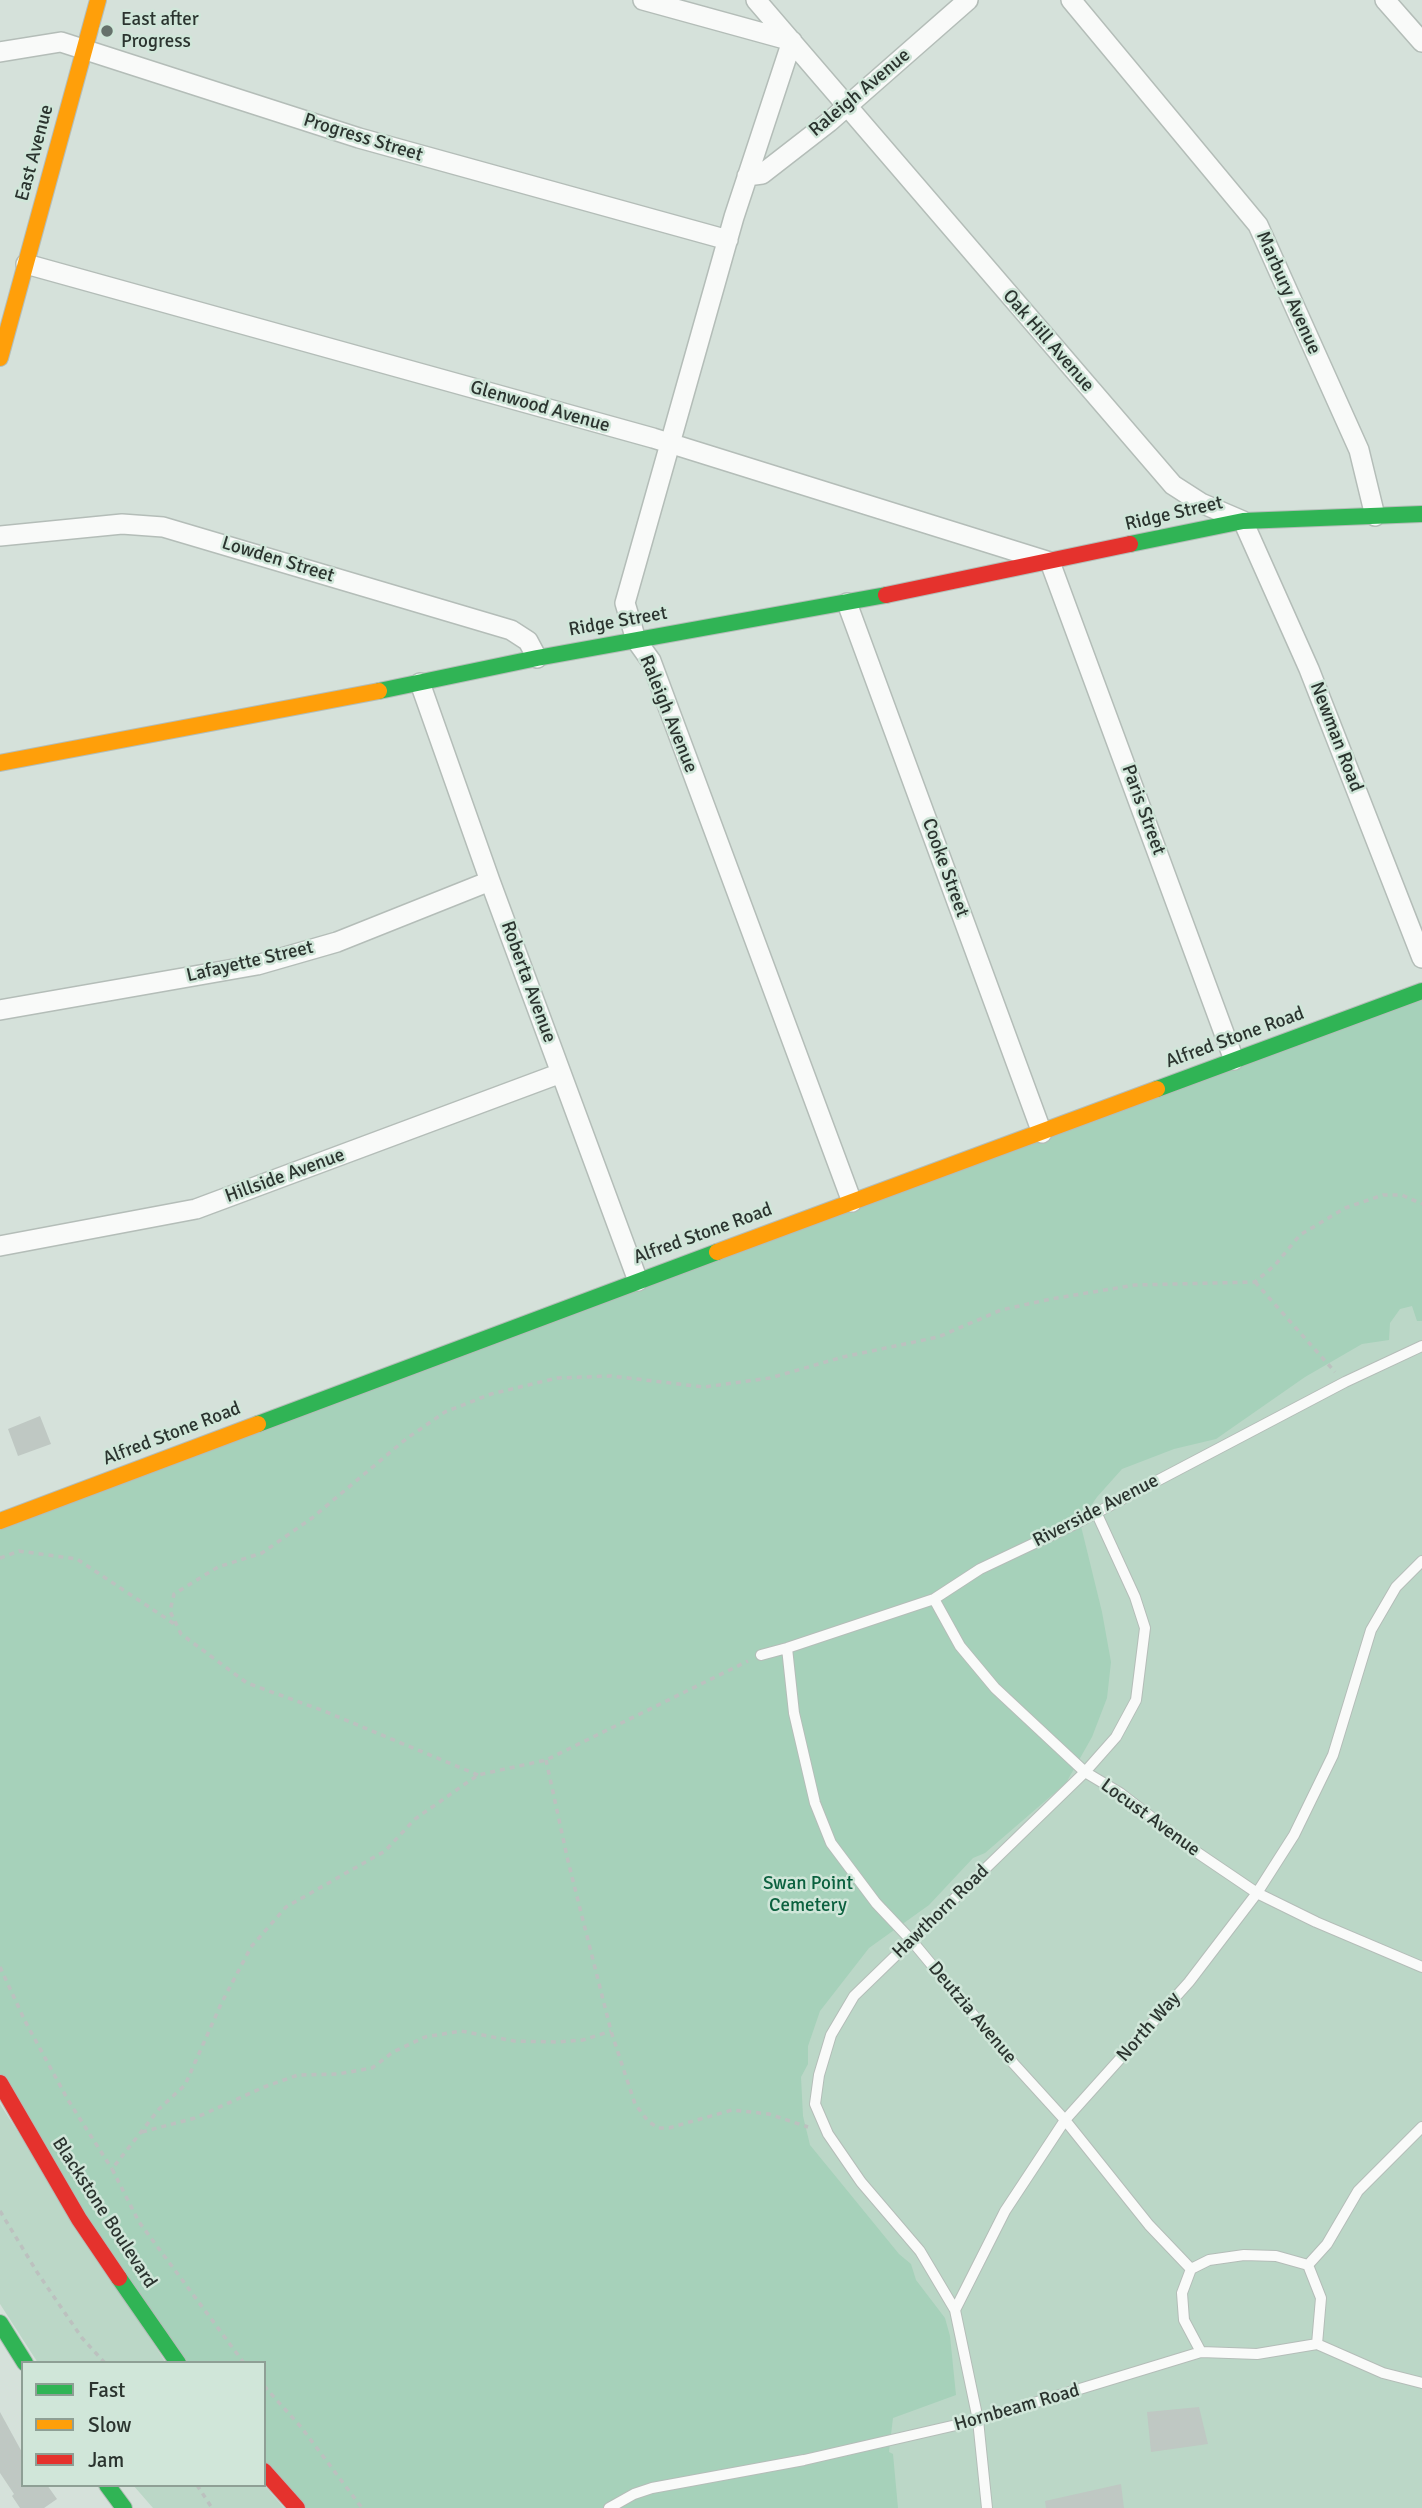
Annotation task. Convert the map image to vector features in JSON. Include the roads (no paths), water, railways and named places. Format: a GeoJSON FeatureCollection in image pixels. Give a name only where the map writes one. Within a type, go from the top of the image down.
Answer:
{"type":"FeatureCollection","features":[{"type":"Feature","properties":{"kind":"street","name":"East Avenue"},"geometry":{"type":"LineString","coordinates":[[0,358],[9,299],[26,264],[98,0]]}},
{"type":"Feature","properties":{"kind":"street"},"geometry":{"type":"LineString","coordinates":[[643,0],[792,41]]}},
{"type":"Feature","properties":{"kind":"street","name":"Oak Hill Avenue"},"geometry":{"type":"LineString","coordinates":[[756,0],[1173,485],[1201,503],[1243,520],[1422,514]]}},
{"type":"Feature","properties":{"kind":"street","name":"Raleigh Avenue"},"geometry":{"type":"LineString","coordinates":[[747,176],[762,174],[846,107],[968,0]]}},
{"type":"Feature","properties":{"kind":"street","name":"Marbury Avenue"},"geometry":{"type":"LineString","coordinates":[[1071,0],[1258,225],[1359,450],[1375,516]]}},
{"type":"Feature","properties":{"kind":"street"},"geometry":{"type":"LineString","coordinates":[[1385,0],[1422,42]]}},
{"type":"Feature","properties":{"kind":"street","name":"Raleigh Avenue"},"geometry":{"type":"LineString","coordinates":[[792,41],[747,176],[625,603],[636,640],[651,661],[852,1202]]}},
{"type":"Feature","properties":{"kind":"street","name":"Progress Street"},"geometry":{"type":"LineString","coordinates":[[0,52],[61,42],[85,48],[359,138],[728,240]]}},
{"type":"Feature","properties":{"kind":"street","name":"Glenwood Avenue"},"geometry":{"type":"LineString","coordinates":[[26,264],[671,443],[1050,562]]}},
{"type":"Feature","properties":{"kind":"street","name":"Ridge Street"},"geometry":{"type":"LineString","coordinates":[[0,763],[537,658],[846,603],[1243,520]]}},
{"type":"Feature","properties":{"kind":"street","name":"Newman Road"},"geometry":{"type":"LineString","coordinates":[[1243,520],[1309,668],[1422,958]]}},
{"type":"Feature","properties":{"kind":"street","name":"Lowden Street"},"geometry":{"type":"LineString","coordinates":[[0,536],[122,524],[163,527],[511,630],[528,641],[537,658]]}},
{"type":"Feature","properties":{"kind":"street","name":"Paris Street"},"geometry":{"type":"LineString","coordinates":[[1050,562],[1234,1060]]}},
{"type":"Feature","properties":{"kind":"street","name":"Cooke Street"},"geometry":{"type":"LineString","coordinates":[[846,603],[1042,1133]]}},
{"type":"Feature","properties":{"kind":"street","name":"Roberta Avenue"},"geometry":{"type":"LineString","coordinates":[[420,683],[638,1281]]}},
{"type":"Feature","properties":{"kind":"street","name":"Lafayette Street"},"geometry":{"type":"LineString","coordinates":[[0,1010],[257,965],[337,942],[490,881]]}},
{"type":"Feature","properties":{"kind":"street","name":"Alfred Stone Road"},"geometry":{"type":"LineString","coordinates":[[0,1521],[1422,991]]}},
{"type":"Feature","properties":{"kind":"street","name":"Hillside Avenue"},"geometry":{"type":"LineString","coordinates":[[0,1246],[196,1209],[561,1073]]}},
{"type":"Feature","properties":{"kind":"street","name":"Blackstone Boulevard"},"geometry":{"type":"LineString","coordinates":[[0,2082],[79,2219],[177,2361]]}},
{"type":"Feature","properties":{"kind":"street"},"geometry":{"type":"LineString","coordinates":[[2,2328],[24,2361]]}},
{"type":"Feature","properties":{"kind":"street"},"geometry":{"type":"LineString","coordinates":[[266,2473],[297,2508]]}},
{"type":"Feature","properties":{"kind":"street"},"geometry":{"type":"LineString","coordinates":[[108,2487],[124,2508]]}},
{"type":"Feature","properties":{"kind":"lane","name":"Riverside Avenue"},"geometry":{"type":"LineString","coordinates":[[761,1655],[934,1599],[980,1569],[1096,1512],[1345,1382],[1422,1346]]}},
{"type":"Feature","properties":{"kind":"lane","name":"Hawthorn Road"},"geometry":{"type":"LineString","coordinates":[[955,2310],[920,2251],[861,2182],[824,2126],[815,2104],[819,2075],[831,2035],[854,1996],[1085,1772],[1116,1737],[1136,1700],[1145,1629],[1135,1597],[1096,1512]]}},
{"type":"Feature","properties":{"kind":"lane","name":"North Way"},"geometry":{"type":"LineString","coordinates":[[955,2310],[1005,2211],[1065,2120],[1189,1982],[1257,1893],[1294,1835],[1333,1755],[1371,1630],[1396,1587],[1422,1561]]}},
{"type":"Feature","properties":{"kind":"lane","name":"Locust Avenue"},"geometry":{"type":"LineString","coordinates":[[934,1599],[960,1646],[995,1688],[1085,1772],[1120,1793],[1195,1851],[1257,1893],[1316,1922],[1422,1967]]}},
{"type":"Feature","properties":{"kind":"lane","name":"Deutzia Avenue"},"geometry":{"type":"LineString","coordinates":[[788,1648],[797,1726],[815,1803],[831,1843],[876,1903],[912,1941],[1014,2064],[1065,2120],[1149,2225],[1191,2269]]}},
{"type":"Feature","properties":{"kind":"lane"},"geometry":{"type":"LineString","coordinates":[[1308,2265],[1327,2244],[1358,2191],[1422,2127]]}},
{"type":"Feature","properties":{"kind":"lane"},"geometry":{"type":"LineString","coordinates":[[1201,2353],[1184,2320],[1182,2293],[1191,2269],[1209,2260],[1244,2255],[1276,2256],[1308,2265]]}},
{"type":"Feature","properties":{"kind":"lane"},"geometry":{"type":"LineString","coordinates":[[1308,2265],[1321,2298],[1317,2344],[1383,2373],[1422,2383]]}},
{"type":"Feature","properties":{"kind":"lane"},"geometry":{"type":"LineString","coordinates":[[955,2310],[978,2420],[987,2508]]}},
{"type":"Feature","properties":{"kind":"lane","name":"Hornbeam Road"},"geometry":{"type":"LineString","coordinates":[[609,2508],[634,2494],[661,2486],[804,2460],[978,2420],[1201,2353],[1257,2354],[1317,2344]]}},
{"type":"Feature","properties":{"kind":"place","name":"East after Progress"},"geometry":{"type":"Point","coordinates":[107,31]}},
{"type":"Feature","properties":{"kind":"park label","name":"Swan Point Cemetery"},"geometry":{"type":"Point","coordinates":[808,1895]}}]}
